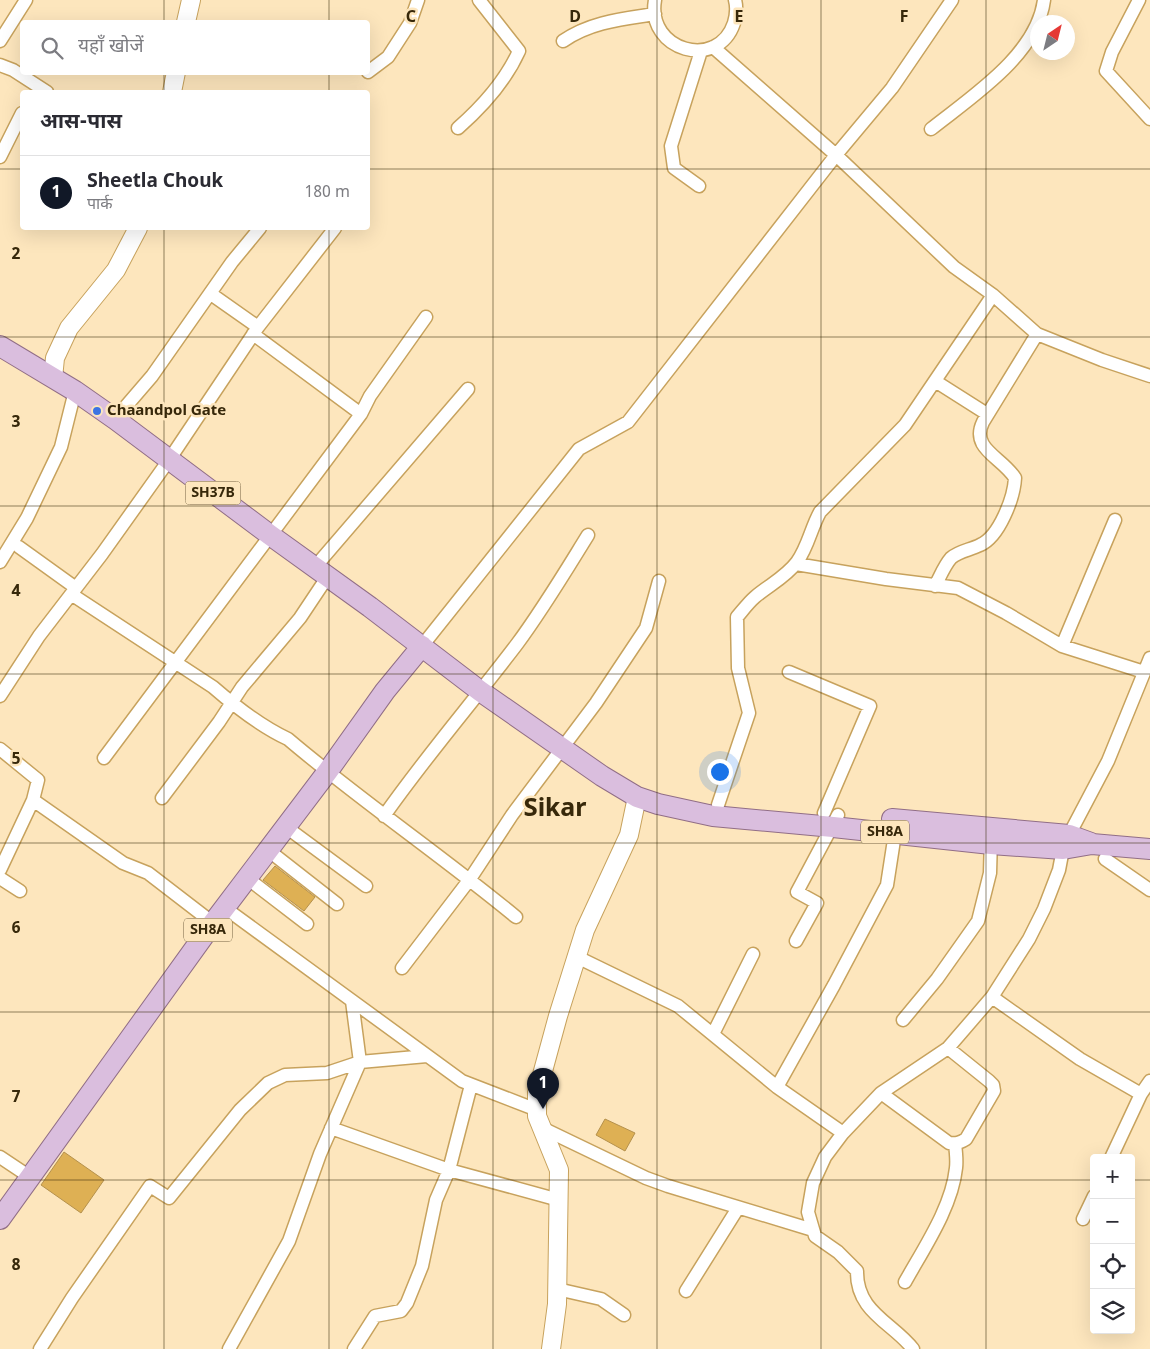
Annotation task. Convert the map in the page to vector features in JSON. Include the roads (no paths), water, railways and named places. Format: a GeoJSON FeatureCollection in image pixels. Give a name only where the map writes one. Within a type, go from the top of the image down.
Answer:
{"type":"FeatureCollection","features":[{"type":"Feature","properties":{"kind":"main road","name":"SH37B"},"geometry":{"type":"LineString","coordinates":[[0,346],[75,391],[422,646]]}},
{"type":"Feature","properties":{"kind":"main road","name":"SH8A"},"geometry":{"type":"LineString","coordinates":[[0,1219],[219,916],[328,771],[385,691],[422,646],[480,691],[602,776],[638,797],[658,804],[713,816],[832,818]]}},
{"type":"Feature","properties":{"kind":"main road","name":"SH8A"},"geometry":{"type":"LineString","coordinates":[[678,808],[718,805],[896,826],[1066,842],[1098,852],[1150,849]]}},
{"type":"Feature","properties":{"kind":"street"},"geometry":{"type":"LineString","coordinates":[[0,41],[26,0]]}},
{"type":"Feature","properties":{"kind":"street"},"geometry":{"type":"LineString","coordinates":[[186,20],[191,0]]}},
{"type":"Feature","properties":{"kind":"street"},"geometry":{"type":"LineString","coordinates":[[370,70],[388,57],[410,23],[418,0]]}},
{"type":"Feature","properties":{"kind":"street"},"geometry":{"type":"LineString","coordinates":[[458,128],[481,108],[511,69],[519,51],[479,0]]}},
{"type":"Feature","properties":{"kind":"street"},"geometry":{"type":"LineString","coordinates":[[656,0],[656,23],[663,36],[673,45],[687,50],[707,49],[724,40],[732,29],[736,17],[735,0]]}},
{"type":"Feature","properties":{"kind":"street"},"geometry":{"type":"LineString","coordinates":[[422,646],[579,448],[628,422],[836,155],[892,88],[952,0]]}},
{"type":"Feature","properties":{"kind":"street"},"geometry":{"type":"LineString","coordinates":[[931,129],[997,75],[1010,62],[1035,28],[1044,0]]}},
{"type":"Feature","properties":{"kind":"street"},"geometry":{"type":"LineString","coordinates":[[1139,0],[1112,52],[1106,71],[1150,119]]}},
{"type":"Feature","properties":{"kind":"street"},"geometry":{"type":"LineString","coordinates":[[563,41],[574,33],[598,24],[655,14]]}},
{"type":"Feature","properties":{"kind":"street"},"geometry":{"type":"LineString","coordinates":[[707,49],[836,155],[954,267],[993,295],[1037,334],[1102,360],[1150,376]]}},
{"type":"Feature","properties":{"kind":"street"},"geometry":{"type":"LineString","coordinates":[[699,186],[674,168],[671,146],[707,49]]}},
{"type":"Feature","properties":{"kind":"street"},"geometry":{"type":"LineString","coordinates":[[0,65],[13,70],[40,90]]}},
{"type":"Feature","properties":{"kind":"street"},"geometry":{"type":"LineString","coordinates":[[172,90],[175,75]]}},
{"type":"Feature","properties":{"kind":"street"},"geometry":{"type":"LineString","coordinates":[[0,157],[20,117]]}},
{"type":"Feature","properties":{"kind":"street"},"geometry":{"type":"LineString","coordinates":[[53,378],[55,358],[69,328],[116,270],[137,230]]}},
{"type":"Feature","properties":{"kind":"street"},"geometry":{"type":"LineString","coordinates":[[114,419],[152,376],[232,262],[258,230]]}},
{"type":"Feature","properties":{"kind":"street"},"geometry":{"type":"LineString","coordinates":[[0,696],[39,636],[169,460],[256,330],[333,230]]}},
{"type":"Feature","properties":{"kind":"street"},"geometry":{"type":"LineString","coordinates":[[211,294],[361,414]]}},
{"type":"Feature","properties":{"kind":"street"},"geometry":{"type":"LineString","coordinates":[[718,805],[749,713],[738,668],[737,617],[755,597],[776,583],[796,564],[804,551],[814,522],[820,512],[905,425],[993,295]]}},
{"type":"Feature","properties":{"kind":"street"},"geometry":{"type":"LineString","coordinates":[[104,758],[361,414],[370,396],[426,317]]}},
{"type":"Feature","properties":{"kind":"street"},"geometry":{"type":"LineString","coordinates":[[935,586],[952,558],[988,540],[1000,524],[1015,478],[982,445],[979,439],[980,428],[1037,334]]}},
{"type":"Feature","properties":{"kind":"street"},"geometry":{"type":"LineString","coordinates":[[935,381],[988,414]]}},
{"type":"Feature","properties":{"kind":"street"},"geometry":{"type":"LineString","coordinates":[[162,798],[232,704],[242,687],[300,618],[321,572],[468,389]]}},
{"type":"Feature","properties":{"kind":"street"},"geometry":{"type":"LineString","coordinates":[[0,562],[27,518],[61,447],[75,391]]}},
{"type":"Feature","properties":{"kind":"street"},"geometry":{"type":"LineString","coordinates":[[1062,646],[1115,520]]}},
{"type":"Feature","properties":{"kind":"street"},"geometry":{"type":"LineString","coordinates":[[384,816],[414,772],[518,643],[542,609],[588,535]]}},
{"type":"Feature","properties":{"kind":"street"},"geometry":{"type":"LineString","coordinates":[[18,547],[73,591],[213,687],[232,704],[269,730],[288,739],[384,816],[470,879],[516,916]]}},
{"type":"Feature","properties":{"kind":"street"},"geometry":{"type":"LineString","coordinates":[[796,564],[886,579],[958,588],[1006,613],[1062,646],[1144,672]]}},
{"type":"Feature","properties":{"kind":"street"},"geometry":{"type":"LineString","coordinates":[[402,968],[470,879],[512,815],[596,703],[646,628],[659,582]]}},
{"type":"Feature","properties":{"kind":"street"},"geometry":{"type":"LineString","coordinates":[[914,1349],[872,1312],[857,1283],[857,1271],[838,1252],[815,1236],[808,1212],[813,1183],[825,1158],[843,1132],[882,1093],[948,1048],[992,997],[1029,939],[1044,909],[1059,870],[1066,842],[1108,761],[1150,658]]}},
{"type":"Feature","properties":{"kind":"street"},"geometry":{"type":"LineString","coordinates":[[789,672],[870,706],[832,818],[798,892],[816,903],[796,941]]}},
{"type":"Feature","properties":{"kind":"street"},"geometry":{"type":"LineString","coordinates":[[0,749],[38,780],[33,800],[0,870]]}},
{"type":"Feature","properties":{"kind":"street"},"geometry":{"type":"LineString","coordinates":[[550,1349],[558,1289],[559,1170],[537,1116],[537,1093],[558,1016],[585,930],[629,835],[638,797]]}},
{"type":"Feature","properties":{"kind":"street"},"geometry":{"type":"LineString","coordinates":[[33,800],[123,863],[148,872],[352,1001],[462,1081],[537,1110]]}},
{"type":"Feature","properties":{"kind":"street"},"geometry":{"type":"LineString","coordinates":[[777,1086],[830,993],[887,885],[896,826]]}},
{"type":"Feature","properties":{"kind":"street"},"geometry":{"type":"LineString","coordinates":[[286,827],[366,886]]}},
{"type":"Feature","properties":{"kind":"street"},"geometry":{"type":"LineString","coordinates":[[903,1020],[937,979],[978,921],[990,873],[991,836]]}},
{"type":"Feature","properties":{"kind":"street"},"geometry":{"type":"LineString","coordinates":[[268,850],[337,904]]}},
{"type":"Feature","properties":{"kind":"street"},"geometry":{"type":"LineString","coordinates":[[1098,852],[1150,890]]}},
{"type":"Feature","properties":{"kind":"street"},"geometry":{"type":"LineString","coordinates":[[0,878],[20,891]]}},
{"type":"Feature","properties":{"kind":"street"},"geometry":{"type":"LineString","coordinates":[[247,878],[307,924]]}},
{"type":"Feature","properties":{"kind":"street"},"geometry":{"type":"LineString","coordinates":[[713,1034],[753,954]]}},
{"type":"Feature","properties":{"kind":"street"},"geometry":{"type":"LineString","coordinates":[[576,957],[678,1006],[777,1086],[843,1132]]}},
{"type":"Feature","properties":{"kind":"street"},"geometry":{"type":"LineString","coordinates":[[992,997],[1080,1059],[1141,1094]]}},
{"type":"Feature","properties":{"kind":"street"},"geometry":{"type":"LineString","coordinates":[[229,1349],[289,1241],[320,1154],[360,1062],[352,1001]]}},
{"type":"Feature","properties":{"kind":"street"},"geometry":{"type":"LineString","coordinates":[[882,1093],[949,1143],[956,1144],[966,1139],[994,1092],[993,1085],[948,1048]]}},
{"type":"Feature","properties":{"kind":"street"},"geometry":{"type":"LineString","coordinates":[[40,1349],[72,1298],[150,1186],[169,1198],[240,1110],[268,1083],[285,1075],[327,1073],[360,1062],[427,1056]]}},
{"type":"Feature","properties":{"kind":"street"},"geometry":{"type":"LineString","coordinates":[[1113,1154],[1141,1094],[1150,1081]]}},
{"type":"Feature","properties":{"kind":"street"},"geometry":{"type":"LineString","coordinates":[[354,1349],[376,1316],[402,1311],[406,1303],[422,1266],[436,1200],[449,1170],[471,1085]]}},
{"type":"Feature","properties":{"kind":"street"},"geometry":{"type":"LineString","coordinates":[[331,1128],[449,1170],[559,1200]]}},
{"type":"Feature","properties":{"kind":"street"},"geometry":{"type":"LineString","coordinates":[[542,1128],[646,1178],[693,1195],[813,1230]]}},
{"type":"Feature","properties":{"kind":"street"},"geometry":{"type":"LineString","coordinates":[[905,1282],[951,1193],[956,1167],[956,1144]]}},
{"type":"Feature","properties":{"kind":"street"},"geometry":{"type":"LineString","coordinates":[[0,1157],[30,1177]]}},
{"type":"Feature","properties":{"kind":"street"},"geometry":{"type":"LineString","coordinates":[[1083,1219],[1093,1199]]}},
{"type":"Feature","properties":{"kind":"street"},"geometry":{"type":"LineString","coordinates":[[686,1291],[738,1208]]}},
{"type":"Feature","properties":{"kind":"street"},"geometry":{"type":"LineString","coordinates":[[558,1289],[601,1299],[624,1315]]}},
{"type":"Feature","properties":{"kind":"place","name":"Chaandpol Gate"},"geometry":{"type":"Point","coordinates":[97,411]}},
{"type":"Feature","properties":{"kind":"place","name":"Sheetla Chouk"},"geometry":{"type":"Point","coordinates":[543,1109]}},
{"type":"Feature","properties":{"kind":"district","name":"Sikar"},"geometry":{"type":"Point","coordinates":[555,810]}}]}
